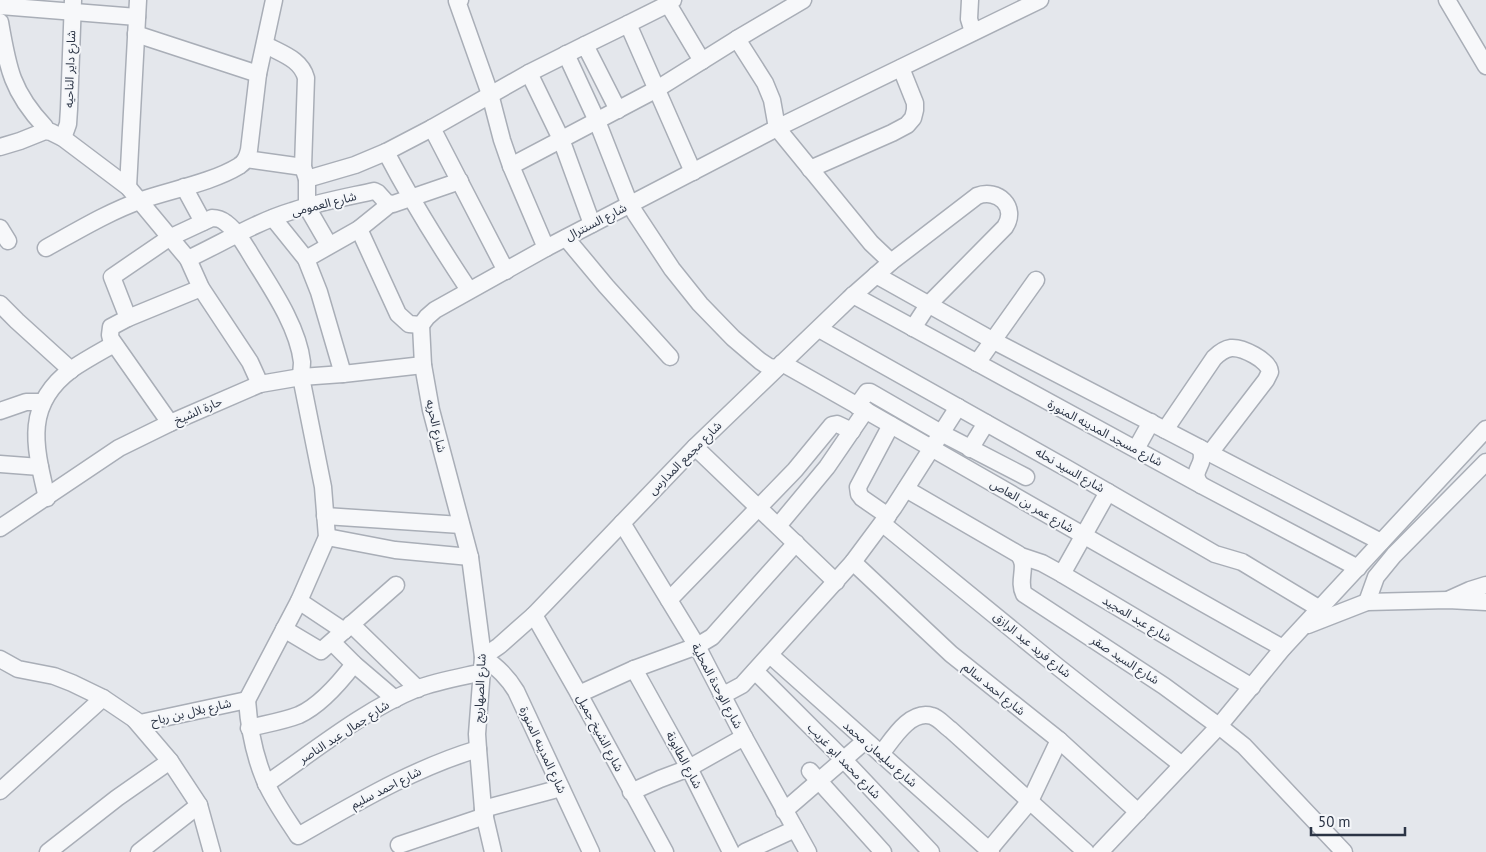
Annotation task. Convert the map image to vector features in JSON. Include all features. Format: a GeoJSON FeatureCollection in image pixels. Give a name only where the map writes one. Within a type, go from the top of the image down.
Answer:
{"type":"FeatureCollection","features":[{"type":"Feature","properties":{"kind":"street"},"geometry":{"type":"LineString","coordinates":[[128,187],[138,0]]}},
{"type":"Feature","properties":{"kind":"street"},"geometry":{"type":"LineString","coordinates":[[46,248],[102,218],[140,201],[227,172],[240,165],[246,159],[258,74],[266,45],[274,0]]}},
{"type":"Feature","properties":{"kind":"street"},"geometry":{"type":"LineString","coordinates":[[457,0],[490,94],[511,166],[546,248]]}},
{"type":"Feature","properties":{"kind":"street"},"geometry":{"type":"LineString","coordinates":[[511,166],[657,89],[803,0]]}},
{"type":"Feature","properties":{"kind":"street"},"geometry":{"type":"LineString","coordinates":[[970,0],[969,19],[974,32]]}},
{"type":"Feature","properties":{"kind":"street","name":"شارع السنترال"},"geometry":{"type":"LineString","coordinates":[[421,325],[435,310],[546,248],[777,128],[1040,0]]}},
{"type":"Feature","properties":{"kind":"street"},"geometry":{"type":"LineString","coordinates":[[1447,0],[1486,66]]}},
{"type":"Feature","properties":{"kind":"street"},"geometry":{"type":"LineString","coordinates":[[246,159],[305,173],[355,165],[386,152],[529,73],[671,2],[702,61]]}},
{"type":"Feature","properties":{"kind":"street"},"geometry":{"type":"LineString","coordinates":[[0,6],[20,4],[73,6],[137,18]]}},
{"type":"Feature","properties":{"kind":"street","name":"شارع داير الناحيه"},"geometry":{"type":"LineString","coordinates":[[64,138],[68,124],[73,6]]}},
{"type":"Feature","properties":{"kind":"street"},"geometry":{"type":"LineString","coordinates":[[0,22],[9,69],[15,86],[24,102],[45,127],[45,131]]}},
{"type":"Feature","properties":{"kind":"street"},"geometry":{"type":"LineString","coordinates":[[628,24],[693,172]]}},
{"type":"Feature","properties":{"kind":"street"},"geometry":{"type":"LineString","coordinates":[[136,34],[258,74]]}},
{"type":"Feature","properties":{"kind":"street"},"geometry":{"type":"LineString","coordinates":[[737,39],[765,83],[772,100],[777,128],[872,243],[891,262]]}},
{"type":"Feature","properties":{"kind":"street"},"geometry":{"type":"LineString","coordinates":[[266,45],[294,60],[304,69],[306,78],[305,173],[307,206],[329,245]]}},
{"type":"Feature","properties":{"kind":"street"},"geometry":{"type":"LineString","coordinates":[[585,46],[618,110]]}},
{"type":"Feature","properties":{"kind":"street","name":"شارع عمر بن العاص"},"geometry":{"type":"LineString","coordinates":[[566,54],[597,121],[630,204],[672,269],[700,304],[748,352],[769,367],[780,365],[862,408],[1083,536],[1283,648]]}},
{"type":"Feature","properties":{"kind":"street"},"geometry":{"type":"LineString","coordinates":[[810,169],[907,125],[913,118],[915,103],[902,68]]}},
{"type":"Feature","properties":{"kind":"street"},"geometry":{"type":"LineString","coordinates":[[529,73],[561,139],[592,224]]}},
{"type":"Feature","properties":{"kind":"street"},"geometry":{"type":"LineString","coordinates":[[432,128],[506,270]]}},
{"type":"Feature","properties":{"kind":"street"},"geometry":{"type":"LineString","coordinates":[[0,146],[20,141],[45,131],[56,134],[64,138],[128,187],[188,259],[201,288],[250,362],[260,384]]}},
{"type":"Feature","properties":{"kind":"street"},"geometry":{"type":"LineString","coordinates":[[386,152],[436,242],[469,290]]}},
{"type":"Feature","properties":{"kind":"street"},"geometry":{"type":"LineString","coordinates":[[306,259],[359,229],[390,204],[460,180]]}},
{"type":"Feature","properties":{"kind":"street"},"geometry":{"type":"LineString","coordinates":[[184,187],[203,222]]}},
{"type":"Feature","properties":{"kind":"street","name":"شارع العمومى"},"geometry":{"type":"LineString","coordinates":[[188,259],[273,218],[307,206],[374,191],[390,204]]}},
{"type":"Feature","properties":{"kind":"street","name":"شارع مجمع المدارس"},"geometry":{"type":"LineString","coordinates":[[483,664],[534,615],[695,447],[853,295],[891,262],[977,196],[986,192],[1002,199],[1008,208],[1009,215],[1005,227],[928,305],[912,328]]}},
{"type":"Feature","properties":{"kind":"street"},"geometry":{"type":"LineString","coordinates":[[128,318],[112,277],[169,238],[212,218],[219,218],[227,223],[238,235],[268,282],[290,325],[302,362],[301,377],[323,487],[327,537],[299,601],[247,700],[249,728],[266,784]]}},
{"type":"Feature","properties":{"kind":"street"},"geometry":{"type":"LineString","coordinates":[[273,218],[306,259],[319,292],[343,374]]}},
{"type":"Feature","properties":{"kind":"street"},"geometry":{"type":"LineString","coordinates":[[359,229],[398,314],[409,324],[421,325]]}},
{"type":"Feature","properties":{"kind":"street"},"geometry":{"type":"LineString","coordinates":[[566,238],[670,357]]}},
{"type":"Feature","properties":{"kind":"street"},"geometry":{"type":"LineString","coordinates":[[876,275],[992,340],[1381,542]]}},
{"type":"Feature","properties":{"kind":"street"},"geometry":{"type":"LineString","coordinates":[[977,363],[1036,280]]}},
{"type":"Feature","properties":{"kind":"street"},"geometry":{"type":"LineString","coordinates":[[170,423],[114,344],[110,336],[111,327],[201,288]]}},
{"type":"Feature","properties":{"kind":"street","name":"شارع مسجد المدينه المنورة"},"geometry":{"type":"LineString","coordinates":[[853,295],[1201,485],[1358,568]]}},
{"type":"Feature","properties":{"kind":"street"},"geometry":{"type":"LineString","coordinates":[[0,304],[71,370]]}},
{"type":"Feature","properties":{"kind":"street","name":"شارع الحريه"},"geometry":{"type":"LineString","coordinates":[[421,325],[423,365],[431,410],[462,525]]}},
{"type":"Feature","properties":{"kind":"street","name":"شارع السيد نحله"},"geometry":{"type":"LineString","coordinates":[[819,329],[1215,554],[1242,562],[1320,610]]}},
{"type":"Feature","properties":{"kind":"street"},"geometry":{"type":"LineString","coordinates":[[47,498],[37,447],[36,430],[40,408],[50,390],[71,370],[114,344]]}},
{"type":"Feature","properties":{"kind":"street"},"geometry":{"type":"LineString","coordinates":[[1136,449],[1158,426],[1220,352],[1230,348],[1246,351],[1267,364],[1270,367],[1270,372],[1266,380],[1205,451],[1203,461],[1196,474],[1197,480],[1201,485]]}},
{"type":"Feature","properties":{"kind":"street","name":"حارة الشيخ"},"geometry":{"type":"LineString","coordinates":[[0,528],[119,448],[170,423],[260,384],[301,377],[423,365]]}},
{"type":"Feature","properties":{"kind":"street"},"geometry":{"type":"LineString","coordinates":[[778,526],[827,467],[852,431],[862,408],[864,395],[867,392],[970,449],[1026,477]]}},
{"type":"Feature","properties":{"kind":"street"},"geometry":{"type":"LineString","coordinates":[[0,411],[26,402],[43,402]]}},
{"type":"Feature","properties":{"kind":"street"},"geometry":{"type":"LineString","coordinates":[[721,693],[729,692],[742,685],[854,562],[886,520],[958,407]]}},
{"type":"Feature","properties":{"kind":"street"},"geometry":{"type":"LineString","coordinates":[[970,449],[986,423]]}},
{"type":"Feature","properties":{"kind":"street"},"geometry":{"type":"LineString","coordinates":[[669,600],[796,470],[832,425],[837,424],[852,431]]}},
{"type":"Feature","properties":{"kind":"street","name":"شارع فريد عبد الرازق"},"geometry":{"type":"LineString","coordinates":[[891,425],[858,487],[862,498],[1058,667],[1182,765]]}},
{"type":"Feature","properties":{"kind":"street"},"geometry":{"type":"LineString","coordinates":[[1100,852],[1219,726],[1283,648],[1486,429]]}},
{"type":"Feature","properties":{"kind":"street"},"geometry":{"type":"LineString","coordinates":[[695,447],[836,582]]}},
{"type":"Feature","properties":{"kind":"street"},"geometry":{"type":"LineString","coordinates":[[1367,602],[1376,577],[1394,555],[1486,462]]}},
{"type":"Feature","properties":{"kind":"street"},"geometry":{"type":"LineString","coordinates":[[0,464],[40,467]]}},
{"type":"Feature","properties":{"kind":"street"},"geometry":{"type":"LineString","coordinates":[[906,489],[1021,556]]}},
{"type":"Feature","properties":{"kind":"street"},"geometry":{"type":"LineString","coordinates":[[1062,574],[1108,492]]}},
{"type":"Feature","properties":{"kind":"street"},"geometry":{"type":"LineString","coordinates":[[325,516],[462,525]]}},
{"type":"Feature","properties":{"kind":"street","name":"شارع الوحدة المحلية"},"geometry":{"type":"LineString","coordinates":[[622,523],[697,646],[784,811],[808,852]]}},
{"type":"Feature","properties":{"kind":"street","name":"شارع الصهاريج"},"geometry":{"type":"LineString","coordinates":[[462,525],[470,557],[483,664],[478,720],[478,749],[484,812],[493,852]]}},
{"type":"Feature","properties":{"kind":"street"},"geometry":{"type":"LineString","coordinates":[[327,537],[395,550],[470,557]]}},
{"type":"Feature","properties":{"kind":"street"},"geometry":{"type":"LineString","coordinates":[[579,694],[634,669],[697,646],[712,637],[796,543]]}},
{"type":"Feature","properties":{"kind":"street","name":"شارع عبد المجيد"},"geometry":{"type":"LineString","coordinates":[[1021,556],[1042,563],[1062,574],[1252,687]]}},
{"type":"Feature","properties":{"kind":"street","name":"شارع السيد صقر"},"geometry":{"type":"LineString","coordinates":[[1021,556],[1024,563],[1020,583],[1024,594],[1164,686],[1244,746],[1344,852]]}},
{"type":"Feature","properties":{"kind":"street","name":"شارع احمد سالم"},"geometry":{"type":"LineString","coordinates":[[854,562],[951,654],[1059,740],[1138,812]]}},
{"type":"Feature","properties":{"kind":"street"},"geometry":{"type":"LineString","coordinates":[[284,630],[320,651],[396,585]]}},
{"type":"Feature","properties":{"kind":"street"},"geometry":{"type":"LineString","coordinates":[[1448,600],[1486,585]]}},
{"type":"Feature","properties":{"kind":"street"},"geometry":{"type":"LineString","coordinates":[[1303,627],[1367,602],[1448,600],[1486,602]]}},
{"type":"Feature","properties":{"kind":"street"},"geometry":{"type":"LineString","coordinates":[[299,601],[418,689]]}},
{"type":"Feature","properties":{"kind":"street","name":"شارع الشيخ جميل"},"geometry":{"type":"LineString","coordinates":[[534,615],[665,852]]}},
{"type":"Feature","properties":{"kind":"street"},"geometry":{"type":"LineString","coordinates":[[342,633],[354,664],[395,698]]}},
{"type":"Feature","properties":{"kind":"street","name":"شارع سليمان محمد"},"geometry":{"type":"LineString","coordinates":[[770,655],[990,851]]}},
{"type":"Feature","properties":{"kind":"street","name":"شارع بلال بن رباح"},"geometry":{"type":"LineString","coordinates":[[0,659],[18,669],[54,676],[72,683],[103,698],[135,720],[144,723],[202,708],[247,700]]}},
{"type":"Feature","properties":{"kind":"street"},"geometry":{"type":"LineString","coordinates":[[249,728],[300,714],[324,697],[354,664]]}},
{"type":"Feature","properties":{"kind":"street","name":"شارع جمال عبد الناصر"},"geometry":{"type":"LineString","coordinates":[[266,784],[395,698],[483,664]]}},
{"type":"Feature","properties":{"kind":"street","name":"شارع المدينه المنورة"},"geometry":{"type":"LineString","coordinates":[[483,664],[498,668],[510,681],[561,788],[588,851]]}},
{"type":"Feature","properties":{"kind":"street","name":"شارع الطابونة"},"geometry":{"type":"LineString","coordinates":[[634,669],[689,768],[731,852]]}},
{"type":"Feature","properties":{"kind":"street","name":"شارع محمد ابو غريب"},"geometry":{"type":"LineString","coordinates":[[755,671],[843,759],[931,852]]}},
{"type":"Feature","properties":{"kind":"street"},"geometry":{"type":"LineString","coordinates":[[0,791],[103,698]]}},
{"type":"Feature","properties":{"kind":"street"},"geometry":{"type":"LineString","coordinates":[[881,754],[904,726],[912,720],[923,715],[933,716],[1086,852]]}},
{"type":"Feature","properties":{"kind":"street"},"geometry":{"type":"LineString","coordinates":[[135,720],[170,761],[199,805],[212,852]]}},
{"type":"Feature","properties":{"kind":"street"},"geometry":{"type":"LineString","coordinates":[[631,792],[689,768],[744,736]]}},
{"type":"Feature","properties":{"kind":"street"},"geometry":{"type":"LineString","coordinates":[[990,851],[1030,801],[1059,740]]}},
{"type":"Feature","properties":{"kind":"street"},"geometry":{"type":"LineString","coordinates":[[784,811],[814,776],[843,759],[865,741]]}},
{"type":"Feature","properties":{"kind":"street","name":"شارع احمد سليم"},"geometry":{"type":"LineString","coordinates":[[266,784],[298,836],[414,774],[454,756],[478,749]]}},
{"type":"Feature","properties":{"kind":"street"},"geometry":{"type":"LineString","coordinates":[[48,852],[117,798],[170,761]]}},
{"type":"Feature","properties":{"kind":"street"},"geometry":{"type":"LineString","coordinates":[[814,776],[884,852]]}},
{"type":"Feature","properties":{"kind":"street"},"geometry":{"type":"LineString","coordinates":[[399,845],[484,812],[561,788]]}},
{"type":"Feature","properties":{"kind":"street"},"geometry":{"type":"LineString","coordinates":[[138,852],[199,805]]}},
{"type":"Feature","properties":{"kind":"street"},"geometry":{"type":"LineString","coordinates":[[745,852],[795,829]]}}]}
